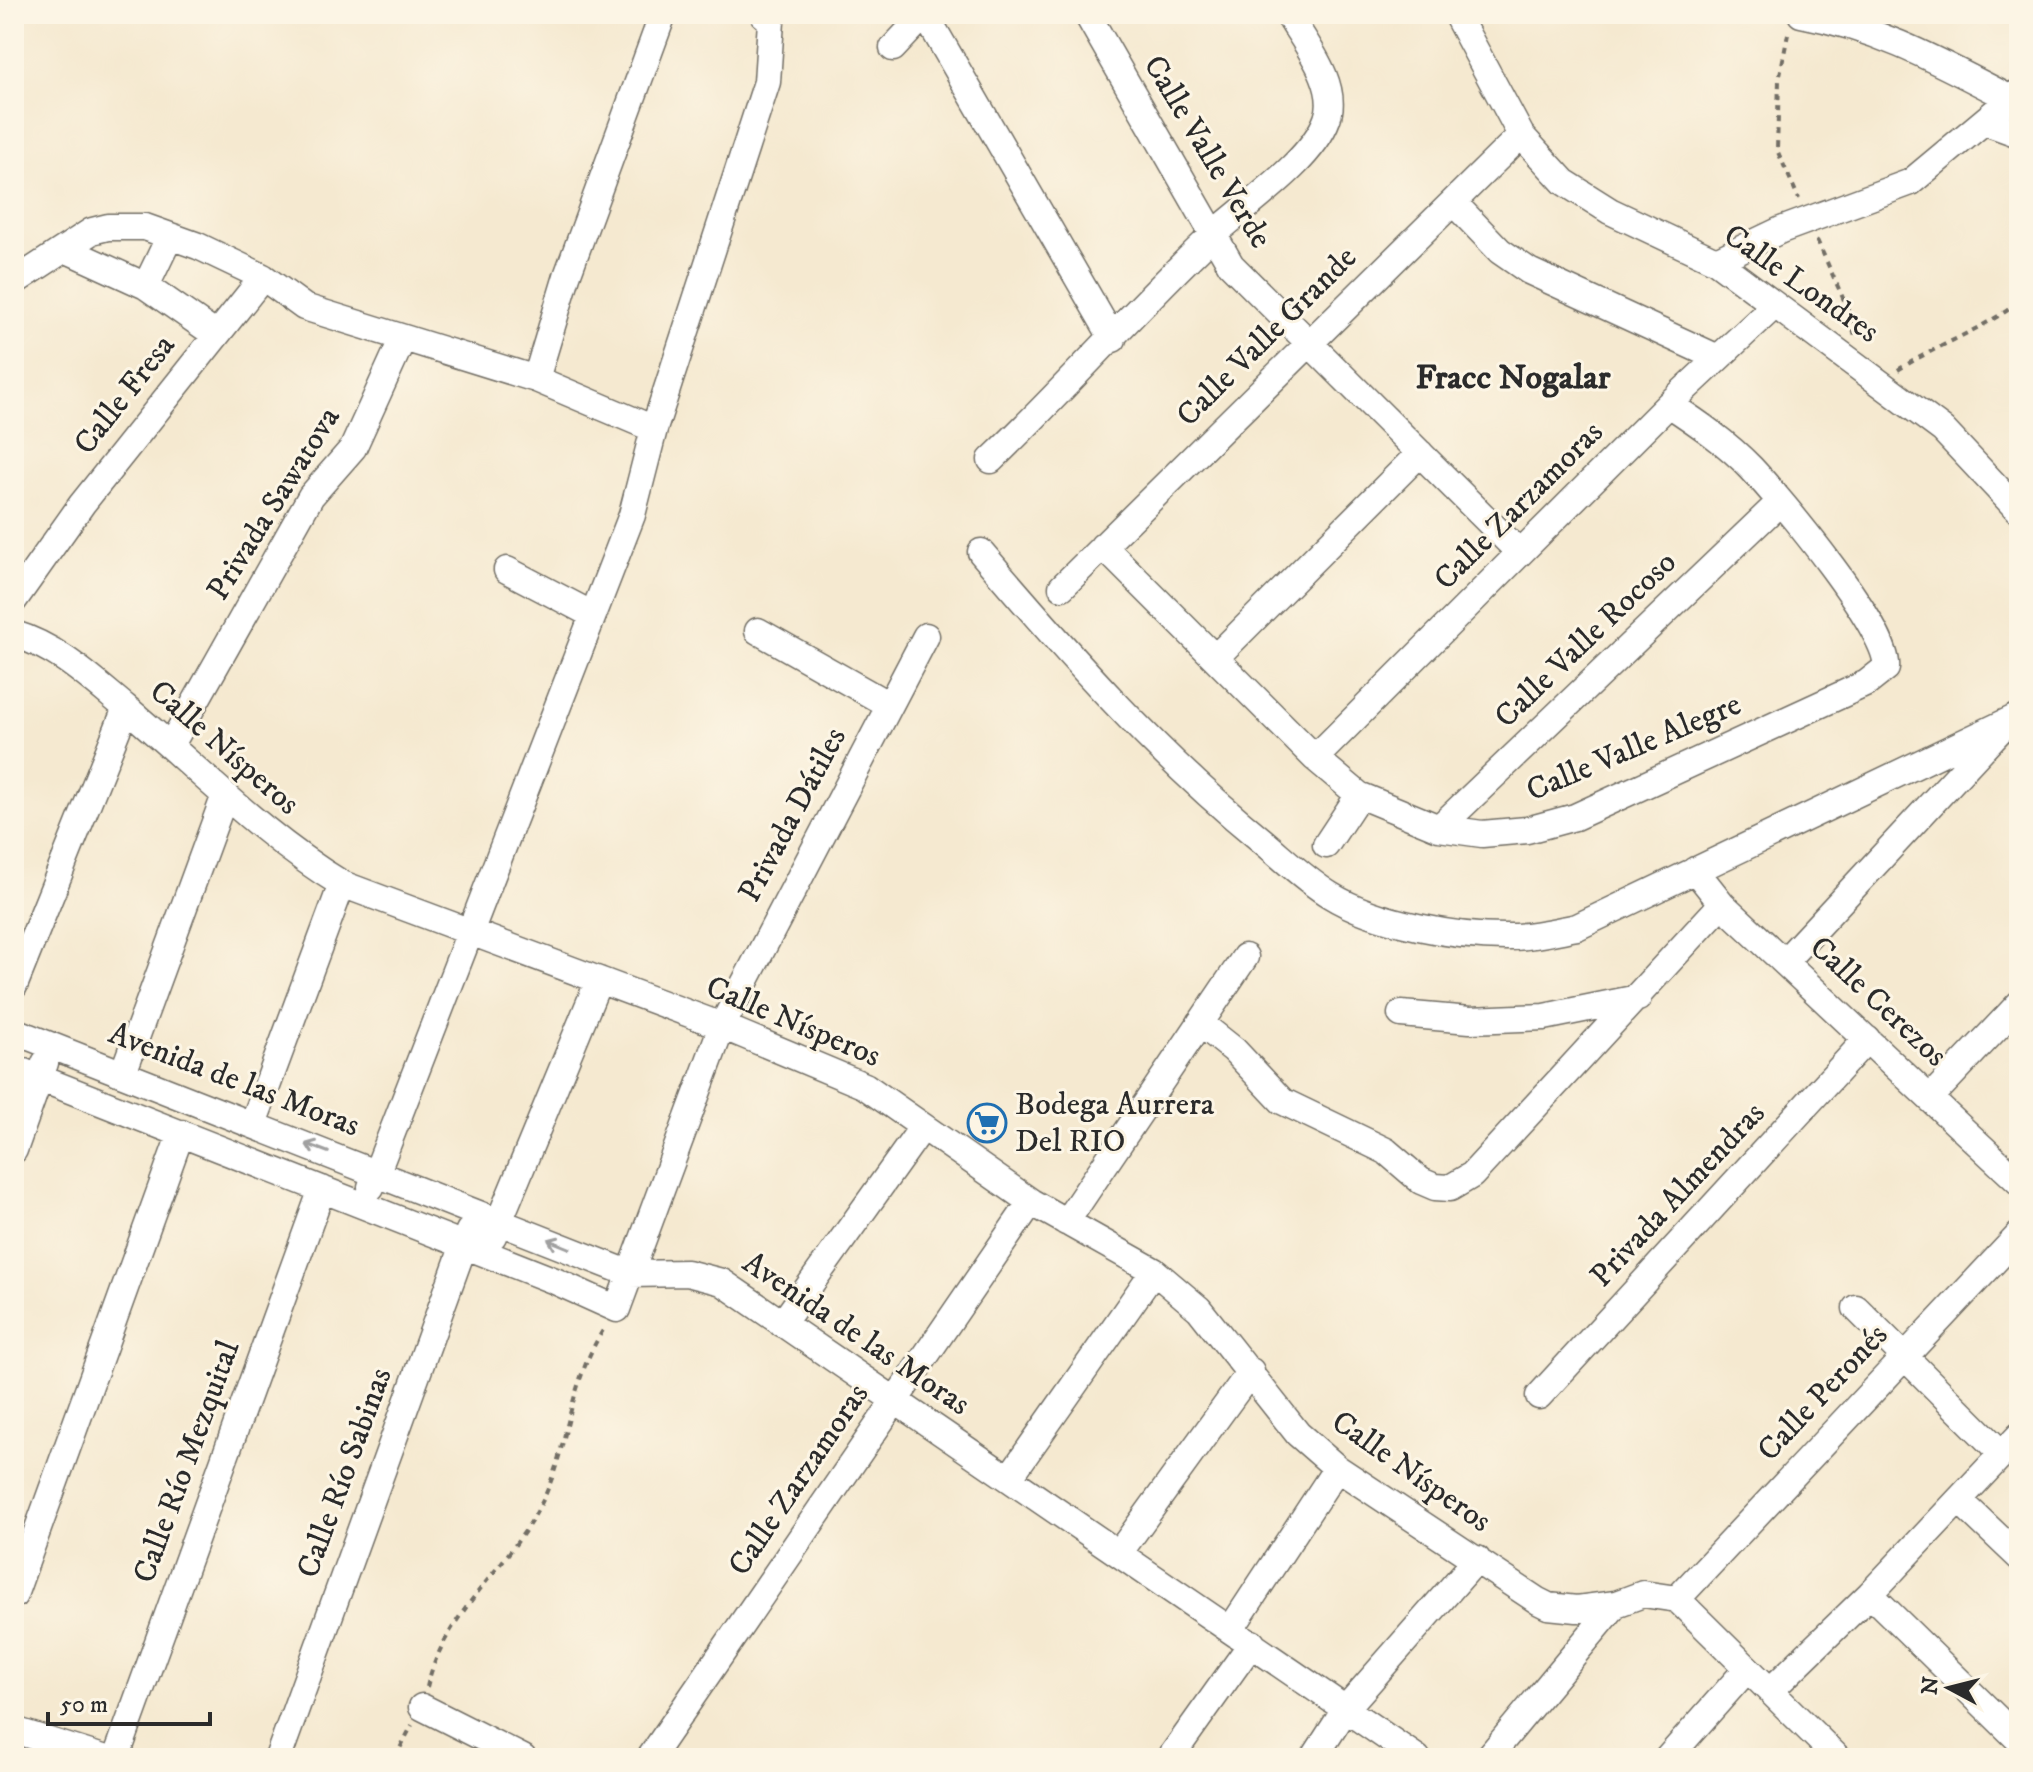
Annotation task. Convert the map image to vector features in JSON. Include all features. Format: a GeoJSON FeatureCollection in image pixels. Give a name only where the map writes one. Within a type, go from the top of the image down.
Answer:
{"type":"FeatureCollection","features":[{"type":"Feature","properties":{"kind":"street"},"geometry":{"type":"LineString","coordinates":[[536,379],[567,276],[663,14]]}},
{"type":"Feature","properties":{"kind":"street"},"geometry":{"type":"LineString","coordinates":[[365,1206],[468,932],[632,515],[654,429],[767,82],[772,33],[771,21],[763,14]]}},
{"type":"Feature","properties":{"kind":"street"},"geometry":{"type":"LineString","coordinates":[[893,48],[925,14],[1113,339]]}},
{"type":"Feature","properties":{"kind":"street","name":"Calle Valle Verde"},"geometry":{"type":"LineString","coordinates":[[1087,14],[1212,237],[1231,265],[1520,553]]}},
{"type":"Feature","properties":{"kind":"street"},"geometry":{"type":"LineString","coordinates":[[991,460],[1212,237],[1292,165],[1317,138],[1330,106],[1323,76],[1288,14]]}},
{"type":"Feature","properties":{"kind":"street","name":"Calle Londres"},"geometry":{"type":"LineString","coordinates":[[1456,14],[1521,135],[1547,166],[1587,197],[1716,261],[1943,430],[2019,511]]}},
{"type":"Feature","properties":{"kind":"street"},"geometry":{"type":"LineString","coordinates":[[1716,261],[1807,220],[1911,182],[2016,96],[1857,25],[1795,22]]}},
{"type":"Feature","properties":{"kind":"street"},"geometry":{"type":"LineString","coordinates":[[1986,122],[2019,134]]}},
{"type":"Feature","properties":{"kind":"street","name":"Calle Valle Grande"},"geometry":{"type":"LineString","coordinates":[[1062,587],[1521,135]]}},
{"type":"Feature","properties":{"kind":"street"},"geometry":{"type":"LineString","coordinates":[[1453,202],[1500,251],[1529,271],[1718,358]]}},
{"type":"Feature","properties":{"kind":"street"},"geometry":{"type":"LineString","coordinates":[[14,282],[92,231],[108,227],[145,227],[263,277],[304,307],[536,379],[654,429]]}},
{"type":"Feature","properties":{"kind":"street"},"geometry":{"type":"LineString","coordinates":[[146,286],[170,236]]}},
{"type":"Feature","properties":{"kind":"street","name":"Calle Fresa"},"geometry":{"type":"LineString","coordinates":[[14,600],[82,504],[216,335],[146,286],[65,249]]}},
{"type":"Feature","properties":{"kind":"street"},"geometry":{"type":"LineString","coordinates":[[216,335],[263,277]]}},
{"type":"Feature","properties":{"kind":"street","name":"Calle Zarzamoras"},"geometry":{"type":"LineString","coordinates":[[1315,758],[1669,404],[1774,306]]}},
{"type":"Feature","properties":{"kind":"street","name":"Privada Sawatova"},"geometry":{"type":"LineString","coordinates":[[171,745],[311,496],[353,448],[403,338]]}},
{"type":"Feature","properties":{"kind":"street","name":"Calle Valle Alegre"},"geometry":{"type":"LineString","coordinates":[[1103,546],[1315,758],[1359,795],[1439,828],[1482,834],[1527,830],[1575,817],[1881,675],[1886,654],[1876,629],[1780,502],[1739,457],[1707,429],[1669,404]]}},
{"type":"Feature","properties":{"kind":"street"},"geometry":{"type":"LineString","coordinates":[[1215,658],[1420,453]]}},
{"type":"Feature","properties":{"kind":"street","name":"Calle Valle Rocoso"},"geometry":{"type":"LineString","coordinates":[[1439,828],[1780,502]]}},
{"type":"Feature","properties":{"kind":"street"},"geometry":{"type":"LineString","coordinates":[[981,552],[1044,627],[1200,789],[1331,896],[1423,927],[1512,937],[1577,927],[2017,715]]}},
{"type":"Feature","properties":{"kind":"street"},"geometry":{"type":"LineString","coordinates":[[507,570],[591,614]]}},
{"type":"Feature","properties":{"kind":"street"},"geometry":{"type":"LineString","coordinates":[[758,631],[889,705]]}},
{"type":"Feature","properties":{"kind":"street","name":"Calle Nísperos"},"geometry":{"type":"LineString","coordinates":[[14,634],[61,656],[171,745],[308,864],[342,884],[722,1026],[865,1086],[1031,1202],[1154,1271],[1199,1309],[1298,1434],[1337,1468],[1548,1606],[1577,1609],[1616,1604],[1643,1594],[1677,1599]]}},
{"type":"Feature","properties":{"kind":"street","name":"Privada Dátiles"},"geometry":{"type":"LineString","coordinates":[[617,1309],[722,1026],[926,636]]}},
{"type":"Feature","properties":{"kind":"street"},"geometry":{"type":"LineString","coordinates":[[14,986],[126,708]]}},
{"type":"Feature","properties":{"kind":"street"},"geometry":{"type":"LineString","coordinates":[[1784,962],[2017,715]]}},
{"type":"Feature","properties":{"kind":"street"},"geometry":{"type":"LineString","coordinates":[[123,1073],[225,795]]}},
{"type":"Feature","properties":{"kind":"street"},"geometry":{"type":"LineString","coordinates":[[1326,845],[1359,795]]}},
{"type":"Feature","properties":{"kind":"street","name":"Calle Cerezos"},"geometry":{"type":"LineString","coordinates":[[1695,870],[1722,904],[2019,1182]]}},
{"type":"Feature","properties":{"kind":"street"},"geometry":{"type":"LineString","coordinates":[[253,1124],[342,884]]}},
{"type":"Feature","properties":{"kind":"street"},"geometry":{"type":"LineString","coordinates":[[1200,1023],[1234,1050],[1282,1101],[1386,1151],[1421,1181],[1435,1187],[1450,1188],[1472,1175],[1722,904]]}},
{"type":"Feature","properties":{"kind":"street"},"geometry":{"type":"LineString","coordinates":[[1066,1222],[1245,957]]}},
{"type":"Feature","properties":{"kind":"street","name":"Calle Río Sabinas"},"geometry":{"type":"LineString","coordinates":[[278,1758],[488,1215],[599,980]]}},
{"type":"Feature","properties":{"kind":"street"},"geometry":{"type":"LineString","coordinates":[[1401,1014],[1470,1020],[1544,1017],[1638,998]]}},
{"type":"Feature","properties":{"kind":"street"},"geometry":{"type":"LineString","coordinates":[[1930,1098],[2019,1004]]}},
{"type":"Feature","properties":{"kind":"street","name":"Avenida de las Moras"},"geometry":{"type":"LineString","coordinates":[[14,1031],[488,1215],[631,1274],[708,1277],[746,1297],[1417,1758]]}},
{"type":"Feature","properties":{"kind":"street","name":"Privada Almendras"},"geometry":{"type":"LineString","coordinates":[[1539,1396],[1867,1039]]}},
{"type":"Feature","properties":{"kind":"street"},"geometry":{"type":"LineString","coordinates":[[14,1150],[52,1046]]}},
{"type":"Feature","properties":{"kind":"street"},"geometry":{"type":"LineString","coordinates":[[14,1068],[617,1309]]}},
{"type":"Feature","properties":{"kind":"street"},"geometry":{"type":"LineString","coordinates":[[782,1324],[922,1128]]}},
{"type":"Feature","properties":{"kind":"street"},"geometry":{"type":"LineString","coordinates":[[14,1595],[181,1133]]}},
{"type":"Feature","properties":{"kind":"street","name":"Calle Río Mezquital"},"geometry":{"type":"LineString","coordinates":[[116,1758],[322,1189]]}},
{"type":"Feature","properties":{"kind":"street","name":"Calle Zarzamoras"},"geometry":{"type":"LineString","coordinates":[[650,1758],[1031,1202]]}},
{"type":"Feature","properties":{"kind":"street","name":"Calle Peronés"},"geometry":{"type":"LineString","coordinates":[[1677,1599],[2019,1235]]}},
{"type":"Feature","properties":{"kind":"street"},"geometry":{"type":"LineString","coordinates":[[1009,1478],[1154,1271]]}},
{"type":"Feature","properties":{"kind":"street"},"geometry":{"type":"LineString","coordinates":[[1770,1691],[1870,1594],[2010,1445],[1904,1357],[1856,1308]]}},
{"type":"Feature","properties":{"kind":"street"},"geometry":{"type":"LineString","coordinates":[[1119,1553],[1251,1371]]}},
{"type":"Feature","properties":{"kind":"street"},"geometry":{"type":"LineString","coordinates":[[1170,1758],[1337,1468]]}},
{"type":"Feature","properties":{"kind":"street"},"geometry":{"type":"LineString","coordinates":[[1959,1500],[2019,1557]]}},
{"type":"Feature","properties":{"kind":"street"},"geometry":{"type":"LineString","coordinates":[[1314,1758],[1347,1707],[1477,1559]]}},
{"type":"Feature","properties":{"kind":"street"},"geometry":{"type":"LineString","coordinates":[[1870,1594],[2019,1740]]}},
{"type":"Feature","properties":{"kind":"street"},"geometry":{"type":"LineString","coordinates":[[1677,1599],[1838,1758]]}},
{"type":"Feature","properties":{"kind":"street"},"geometry":{"type":"LineString","coordinates":[[1488,1758],[1616,1604]]}},
{"type":"Feature","properties":{"kind":"street"},"geometry":{"type":"LineString","coordinates":[[1668,1758],[1747,1669]]}},
{"type":"Feature","properties":{"kind":"street"},"geometry":{"type":"LineString","coordinates":[[422,1707],[523,1758]]}},
{"type":"Feature","properties":{"kind":"street"},"geometry":{"type":"LineString","coordinates":[[14,1730],[103,1758]]}},
{"type":"Feature","properties":{"kind":"path"},"geometry":{"type":"LineString","coordinates":[[1795,22],[1779,80],[1777,150],[1847,307],[1869,374],[1984,326],[2019,302]]}},
{"type":"Feature","properties":{"kind":"path"},"geometry":{"type":"LineString","coordinates":[[395,1758],[422,1707],[438,1650],[452,1625],[525,1531],[543,1499],[577,1384],[587,1359],[617,1309]]}},
{"type":"Feature","properties":{"kind":"place","name":"Bodega Aurrera Del RIO"},"geometry":{"type":"Point","coordinates":[987,1123]}},
{"type":"Feature","properties":{"kind":"district","name":"Fracc Nogalar"},"geometry":{"type":"Point","coordinates":[1513,378]}}]}
